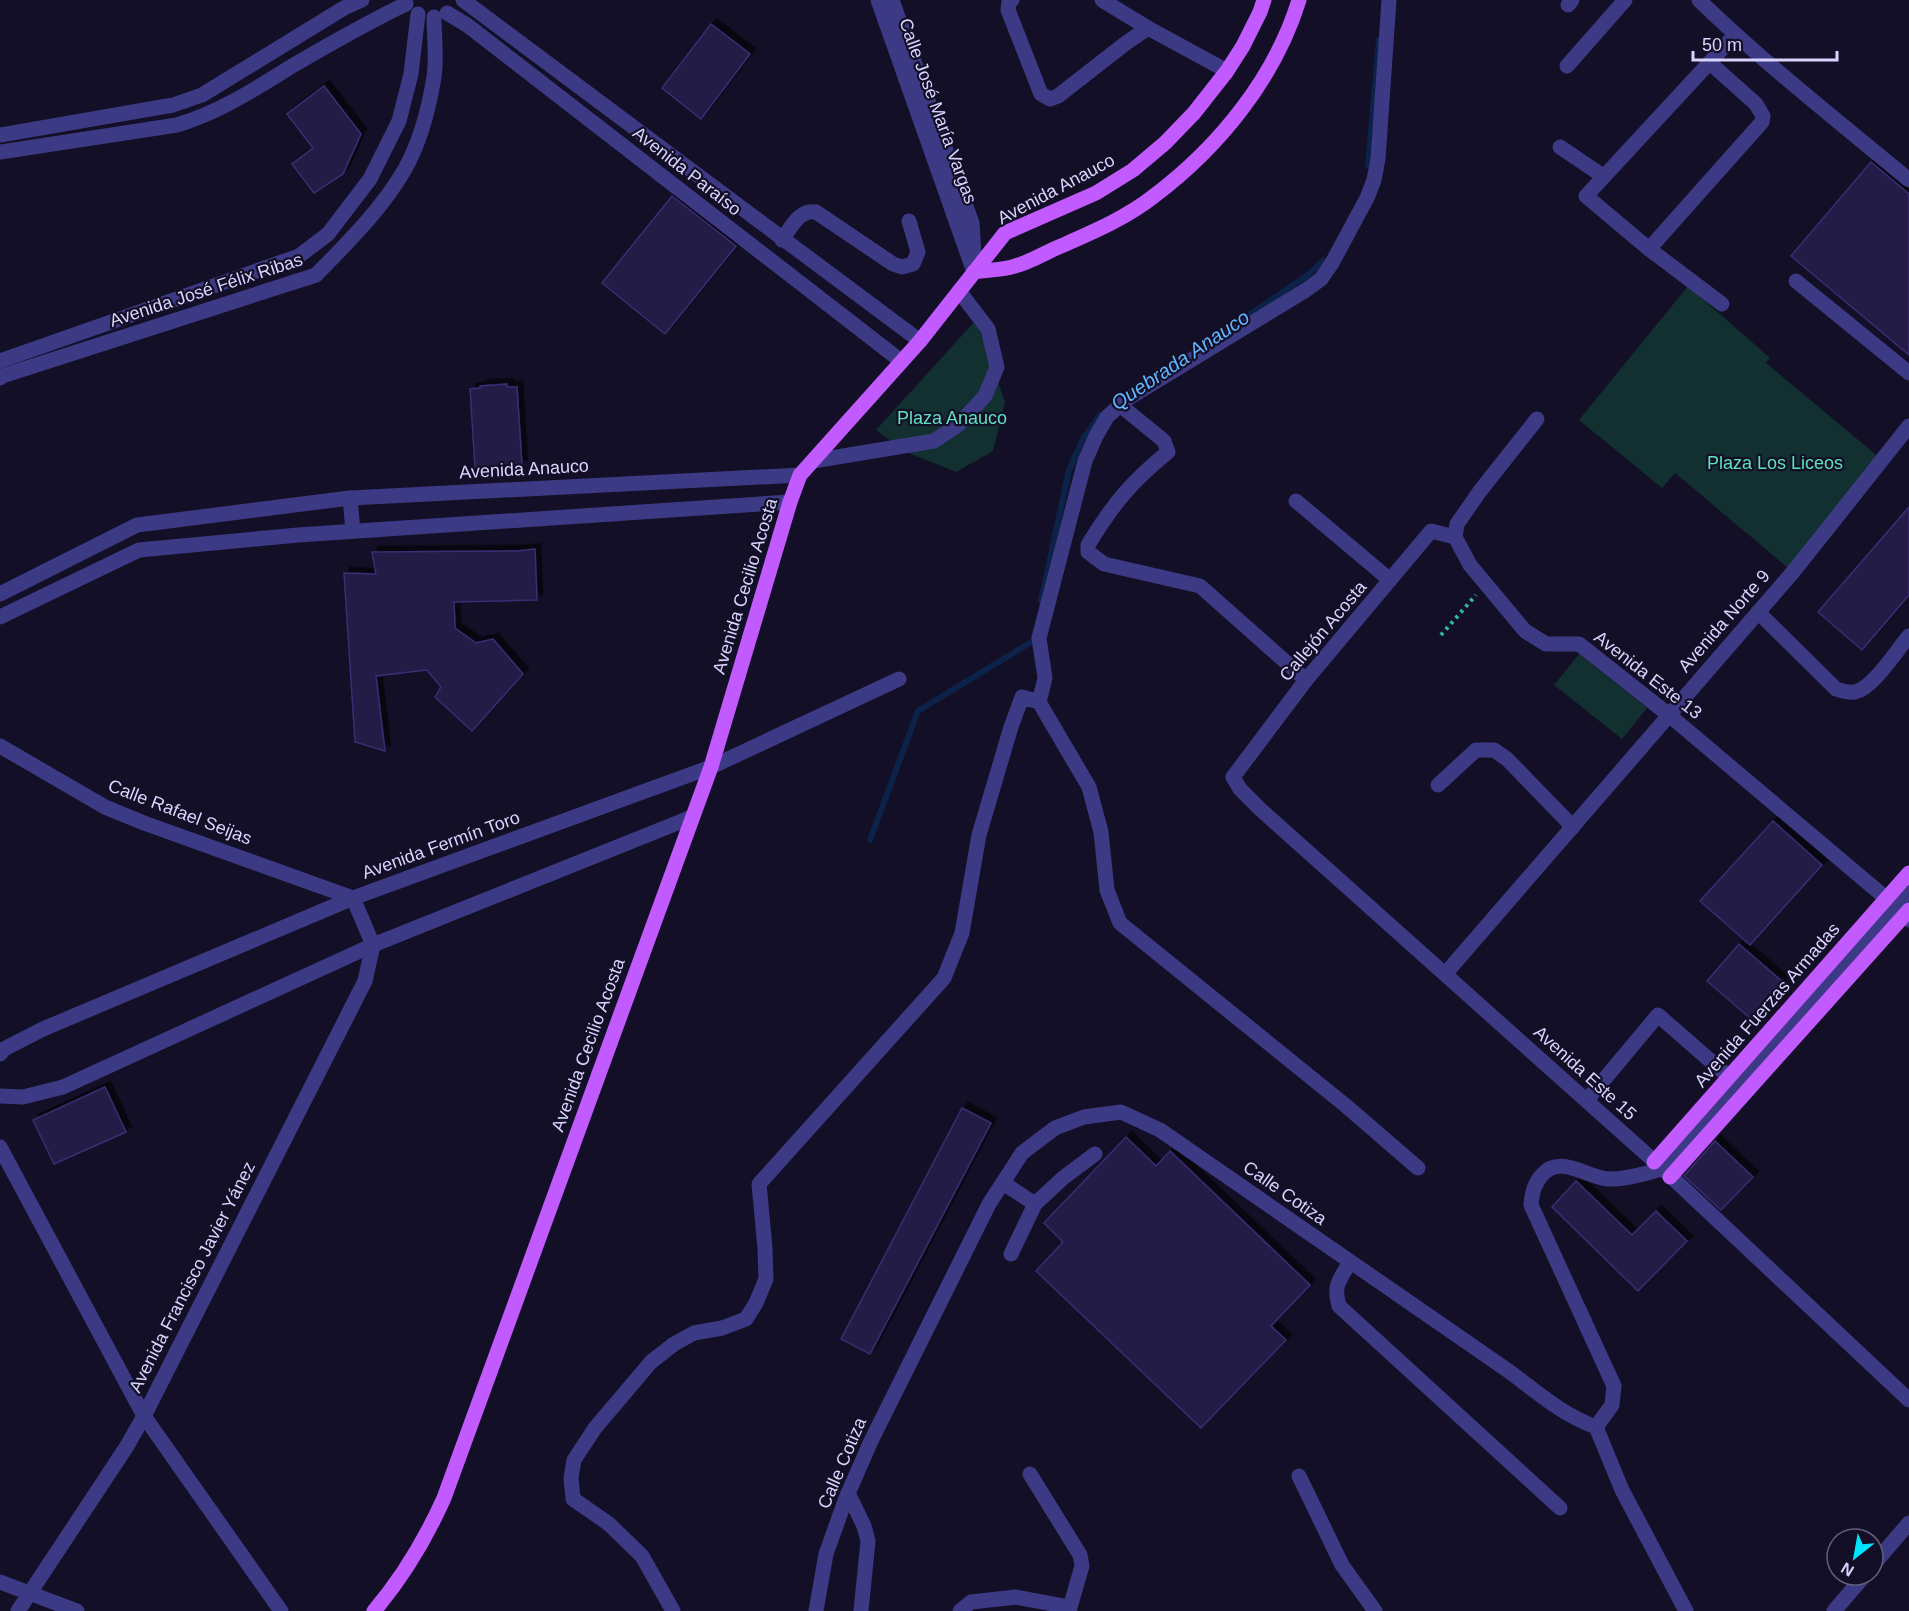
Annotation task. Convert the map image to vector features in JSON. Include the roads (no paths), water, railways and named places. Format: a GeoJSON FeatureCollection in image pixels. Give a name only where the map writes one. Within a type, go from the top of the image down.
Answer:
{"type":"FeatureCollection","features":[{"type":"Feature","properties":{"kind":"main road","name":"Avenida Anauco"},"geometry":{"type":"LineString","coordinates":[[800,475],[920,341],[1005,233],[1096,193],[1133,170],[1165,143],[1194,113],[1227,71],[1243,46],[1264,0]]}},
{"type":"Feature","properties":{"kind":"main road"},"geometry":{"type":"LineString","coordinates":[[974,272],[1015,267],[1112,223],[1153,197],[1188,168],[1220,136],[1272,63],[1292,25],[1299,0]]}},
{"type":"Feature","properties":{"kind":"main road","name":"Avenida Cecilio Acosta"},"geometry":{"type":"LineString","coordinates":[[374,1611],[386,1598],[430,1527],[444,1498],[711,767],[800,475]]}},
{"type":"Feature","properties":{"kind":"main road","name":"Avenida Fuerzas Armadas"},"geometry":{"type":"LineString","coordinates":[[1662,1169],[1901,910],[1909,873]]}},
{"type":"Feature","properties":{"kind":"main road","name":"Avenida Fuerzas Armadas"},"geometry":{"type":"LineString","coordinates":[[1662,1169],[1733,1081],[1901,910]]}},
{"type":"Feature","properties":{"kind":"street"},"geometry":{"type":"LineString","coordinates":[[0,135],[173,105],[202,95],[344,8],[362,0]]}},
{"type":"Feature","properties":{"kind":"street"},"geometry":{"type":"LineString","coordinates":[[0,152],[196,119],[213,113],[359,26],[409,6],[441,15],[461,0]]}},
{"type":"Feature","properties":{"kind":"street","name":"Avenida Paraíso"},"geometry":{"type":"LineString","coordinates":[[461,0],[920,341]]}},
{"type":"Feature","properties":{"kind":"street","name":"Calle José María Vargas"},"geometry":{"type":"LineString","coordinates":[[878,0],[974,272]]}},
{"type":"Feature","properties":{"kind":"street","name":"Calle José María Vargas"},"geometry":{"type":"LineString","coordinates":[[892,0],[972,223],[974,272]]}},
{"type":"Feature","properties":{"kind":"street"},"geometry":{"type":"LineString","coordinates":[[1012,0],[1008,10],[1041,94],[1050,99],[1059,96],[1148,28]]}},
{"type":"Feature","properties":{"kind":"street"},"geometry":{"type":"LineString","coordinates":[[1102,0],[1227,71]]}},
{"type":"Feature","properties":{"kind":"street"},"geometry":{"type":"LineString","coordinates":[[1039,702],[1045,678],[1039,638],[1085,461],[1107,417],[1127,399],[1321,279],[1367,198],[1374,180],[1389,0]]}},
{"type":"Feature","properties":{"kind":"street"},"geometry":{"type":"LineString","coordinates":[[1567,66],[1624,0]]}},
{"type":"Feature","properties":{"kind":"street"},"geometry":{"type":"LineString","coordinates":[[1698,0],[1735,35],[1909,180]]}},
{"type":"Feature","properties":{"kind":"street","name":"Avenida José Félix Ribas"},"geometry":{"type":"LineString","coordinates":[[0,361],[299,256],[328,234],[370,179],[399,121],[411,74],[409,6]]}},
{"type":"Feature","properties":{"kind":"street","name":"Avenida Paraíso"},"geometry":{"type":"LineString","coordinates":[[441,15],[476,33],[901,361]]}},
{"type":"Feature","properties":{"kind":"street","name":"Avenida José Félix Ribas"},"geometry":{"type":"LineString","coordinates":[[0,378],[316,275],[379,205],[405,169],[423,126],[435,75],[441,15]]}},
{"type":"Feature","properties":{"kind":"street"},"geometry":{"type":"LineString","coordinates":[[1722,304],[1649,249],[1586,196],[1735,35]]}},
{"type":"Feature","properties":{"kind":"street"},"geometry":{"type":"LineString","coordinates":[[1649,249],[1762,122],[1763,116],[1756,104],[1710,63]]}},
{"type":"Feature","properties":{"kind":"street"},"geometry":{"type":"LineString","coordinates":[[1560,147],[1603,176]]}},
{"type":"Feature","properties":{"kind":"street"},"geometry":{"type":"LineString","coordinates":[[782,240],[802,214],[808,211],[816,213],[892,264],[909,266],[913,264],[918,252],[909,221]]}},
{"type":"Feature","properties":{"kind":"street"},"geometry":{"type":"LineString","coordinates":[[1796,281],[1909,373]]}},
{"type":"Feature","properties":{"kind":"street"},"geometry":{"type":"LineString","coordinates":[[813,461],[934,441],[958,425],[986,396],[997,367],[988,329],[959,291]]}},
{"type":"Feature","properties":{"kind":"street"},"geometry":{"type":"LineString","coordinates":[[1120,405],[1164,441],[1168,452],[1138,477],[1118,498],[1088,544],[1088,552],[1104,564],[1200,586],[1306,680]]}},
{"type":"Feature","properties":{"kind":"street"},"geometry":{"type":"LineString","coordinates":[[1455,537],[1458,524],[1480,491],[1537,419]]}},
{"type":"Feature","properties":{"kind":"street","name":"Avenida Norte 9"},"geometry":{"type":"LineString","coordinates":[[1446,973],[1793,572],[1909,426]]}},
{"type":"Feature","properties":{"kind":"street","name":"Avenida Anauco"},"geometry":{"type":"LineString","coordinates":[[0,594],[137,525],[350,498],[800,475]]}},
{"type":"Feature","properties":{"kind":"street"},"geometry":{"type":"LineString","coordinates":[[350,498],[353,531]]}},
{"type":"Feature","properties":{"kind":"street"},"geometry":{"type":"LineString","coordinates":[[1296,501],[1390,580]]}},
{"type":"Feature","properties":{"kind":"street"},"geometry":{"type":"LineString","coordinates":[[0,617],[138,550],[353,531],[790,502]]}},
{"type":"Feature","properties":{"kind":"street","name":"Callejón Acosta"},"geometry":{"type":"LineString","coordinates":[[1233,777],[1306,680],[1431,531],[1455,537]]}},
{"type":"Feature","properties":{"kind":"street","name":"Avenida Este 13"},"geometry":{"type":"LineString","coordinates":[[1455,537],[1470,565],[1525,631],[1546,644],[1579,644],[1669,715],[1901,910]]}},
{"type":"Feature","properties":{"kind":"street"},"geometry":{"type":"LineString","coordinates":[[1758,612],[1836,689],[1847,693],[1857,692],[1869,684],[1909,636]]}},
{"type":"Feature","properties":{"kind":"street","name":"Avenida Fermín Toro"},"geometry":{"type":"LineString","coordinates":[[0,1054],[3,1049],[43,1029],[353,898],[711,767],[899,680]]}},
{"type":"Feature","properties":{"kind":"street"},"geometry":{"type":"LineString","coordinates":[[673,1611],[642,1556],[609,1524],[573,1499],[571,1478],[574,1460],[595,1428],[651,1362],[674,1344],[694,1333],[722,1329],[746,1319],[766,1280],[759,1184],[944,978],[962,933],[979,835],[1011,727],[1023,697],[1039,702],[1089,787],[1101,832],[1107,890],[1120,923],[1345,1105],[1418,1168]]}},
{"type":"Feature","properties":{"kind":"street","name":"Calle Rafael Seijas"},"geometry":{"type":"LineString","coordinates":[[0,746],[105,807],[353,898]]}},
{"type":"Feature","properties":{"kind":"street"},"geometry":{"type":"LineString","coordinates":[[1438,785],[1476,750],[1494,750],[1507,759],[1573,827]]}},
{"type":"Feature","properties":{"kind":"street","name":"Avenida Este 15"},"geometry":{"type":"LineString","coordinates":[[1233,777],[1240,789],[1260,808],[1587,1100],[1909,1400]]}},
{"type":"Feature","properties":{"kind":"street"},"geometry":{"type":"LineString","coordinates":[[0,1096],[23,1097],[63,1087],[373,945],[692,817]]}},
{"type":"Feature","properties":{"kind":"street"},"geometry":{"type":"LineString","coordinates":[[1901,910],[1909,890]]}},
{"type":"Feature","properties":{"kind":"street"},"geometry":{"type":"LineString","coordinates":[[353,898],[373,945]]}},
{"type":"Feature","properties":{"kind":"street","name":"Avenida Francisco Javier Yánez"},"geometry":{"type":"LineString","coordinates":[[18,1611],[127,1446],[144,1416],[365,981],[373,945]]}},
{"type":"Feature","properties":{"kind":"street"},"geometry":{"type":"LineString","coordinates":[[1587,1100],[1658,1015],[1733,1081]]}},
{"type":"Feature","properties":{"kind":"street","name":"Calle Cotiza"},"geometry":{"type":"LineString","coordinates":[[816,1611],[826,1554],[848,1493],[908,1363],[989,1204],[1022,1153],[1055,1128],[1084,1117],[1121,1112],[1160,1130],[1510,1372],[1561,1411],[1576,1420],[1596,1427]]}},
{"type":"Feature","properties":{"kind":"street"},"geometry":{"type":"LineString","coordinates":[[0,1147],[144,1416],[168,1447],[280,1611]]}},
{"type":"Feature","properties":{"kind":"street"},"geometry":{"type":"LineString","coordinates":[[1011,1254],[1035,1204],[1063,1178],[1095,1154]]}},
{"type":"Feature","properties":{"kind":"street"},"geometry":{"type":"LineString","coordinates":[[1662,1169],[1628,1178],[1607,1179],[1566,1166],[1553,1166],[1545,1171],[1536,1182],[1531,1205],[1614,1386],[1612,1405],[1596,1427],[1622,1490],[1686,1611]]}},
{"type":"Feature","properties":{"kind":"street"},"geometry":{"type":"LineString","coordinates":[[1003,1183],[1035,1204]]}},
{"type":"Feature","properties":{"kind":"street"},"geometry":{"type":"LineString","coordinates":[[1350,1262],[1335,1292],[1339,1306],[1560,1508]]}},
{"type":"Feature","properties":{"kind":"street"},"geometry":{"type":"LineString","coordinates":[[960,1611],[971,1602],[1016,1597],[1041,1600],[1069,1609],[1082,1566],[1080,1555],[1030,1474]]}},
{"type":"Feature","properties":{"kind":"street"},"geometry":{"type":"LineString","coordinates":[[1299,1476],[1342,1565],[1376,1611]]}},
{"type":"Feature","properties":{"kind":"street"},"geometry":{"type":"LineString","coordinates":[[848,1493],[864,1526],[868,1541],[861,1611]]}},
{"type":"Feature","properties":{"kind":"street"},"geometry":{"type":"LineString","coordinates":[[1885,1551],[1909,1523]]}},
{"type":"Feature","properties":{"kind":"street"},"geometry":{"type":"LineString","coordinates":[[0,1582],[77,1611]]}},
{"type":"Feature","properties":{"kind":"street"},"geometry":{"type":"LineString","coordinates":[[1834,1611],[1854,1587]]}},
{"type":"Feature","properties":{"kind":"waterway","name":"Quebrada Anauco"},"geometry":{"type":"LineString","coordinates":[[1368,165],[1379,40]]}},
{"type":"Feature","properties":{"kind":"waterway","name":"Quebrada Anauco"},"geometry":{"type":"LineString","coordinates":[[1240,321],[1308,275],[1324,260]]}},
{"type":"Feature","properties":{"kind":"waterway","name":"Quebrada Anauco"},"geometry":{"type":"LineString","coordinates":[[1041,601],[1069,470],[1083,439],[1100,415]]}},
{"type":"Feature","properties":{"kind":"waterway","name":"Quebrada Anauco"},"geometry":{"type":"LineString","coordinates":[[870,840],[918,711],[1033,641],[1034,637]]}},
{"type":"Feature","properties":{"kind":"park label","name":"Plaza Anauco"},"geometry":{"type":"Point","coordinates":[952,418]}},
{"type":"Feature","properties":{"kind":"park label","name":"Plaza Los Liceos"},"geometry":{"type":"Point","coordinates":[1775,463]}}]}
